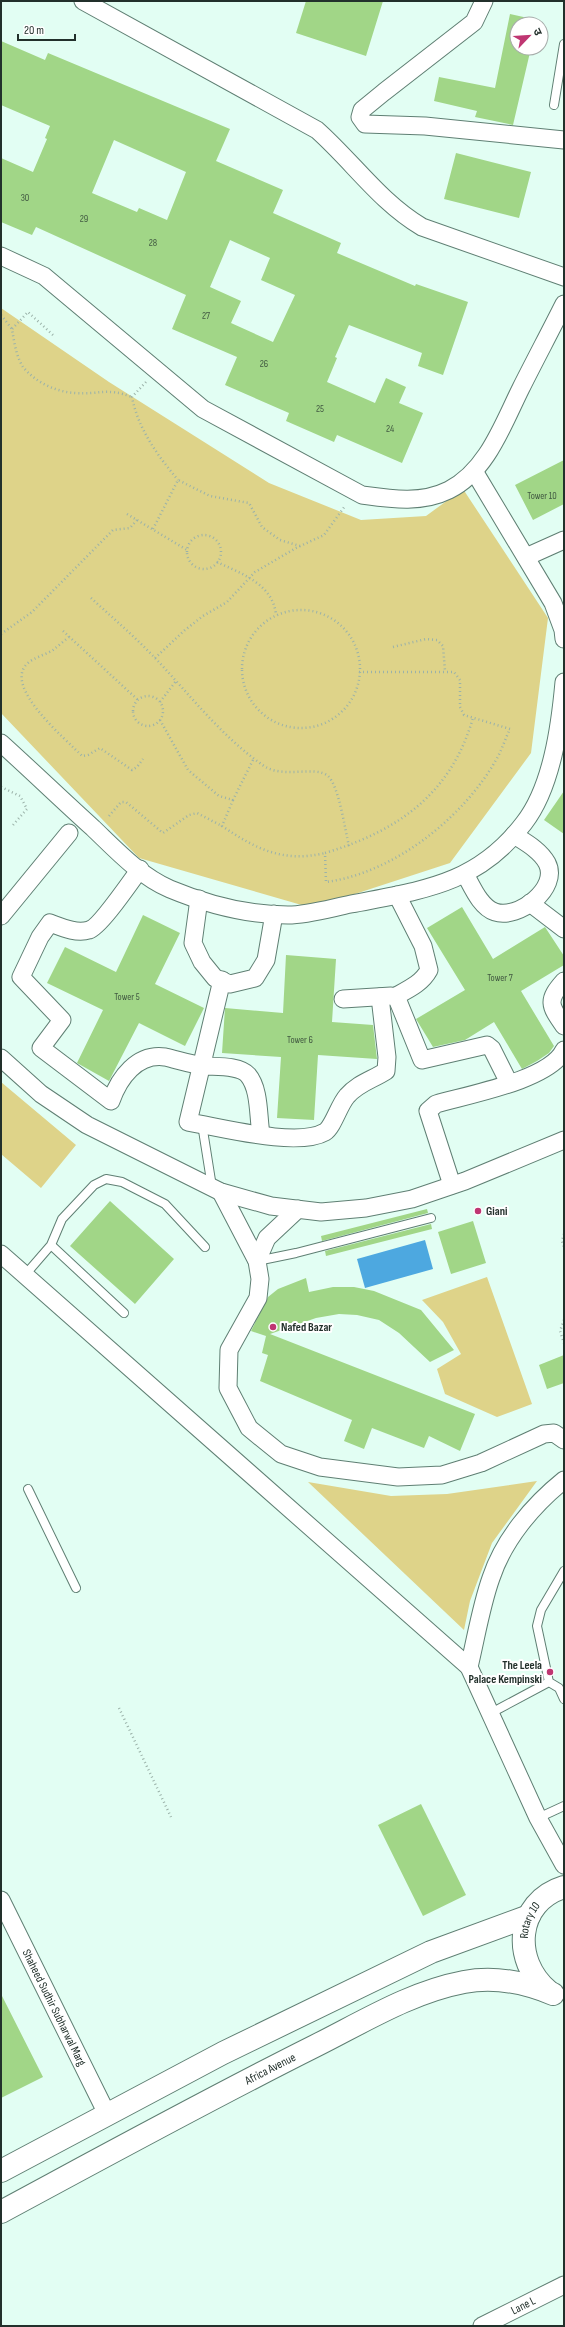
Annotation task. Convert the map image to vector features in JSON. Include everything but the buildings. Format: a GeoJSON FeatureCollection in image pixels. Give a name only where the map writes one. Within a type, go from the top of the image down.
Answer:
{"type":"FeatureCollection","features":[{"type":"Feature","properties":{"kind":"main road","name":"Rotary 10"},"geometry":{"type":"LineString","coordinates":[[558,1997],[539,1983],[527,1963],[523,1951],[524,1933],[529,1916],[540,1901],[556,1890],[564,1887]]}},
{"type":"Feature","properties":{"kind":"main road"},"geometry":{"type":"LineString","coordinates":[[1,2171],[224,2053],[431,1952],[529,1916]]}},
{"type":"Feature","properties":{"kind":"main road","name":"Africa Avenue"},"geometry":{"type":"LineString","coordinates":[[1,2212],[239,2084],[417,1995],[466,1981],[514,1980],[532,1985],[558,1997]]}},
{"type":"Feature","properties":{"kind":"street"},"geometry":{"type":"LineString","coordinates":[[83,1],[317,130],[334,145],[385,200],[404,216],[422,227],[564,277]]}},
{"type":"Feature","properties":{"kind":"street"},"geometry":{"type":"LineString","coordinates":[[484,1],[474,22],[378,96],[362,110],[360,117],[365,124],[425,126],[564,140]]}},
{"type":"Feature","properties":{"kind":"street"},"geometry":{"type":"LineString","coordinates":[[1,256],[44,276],[203,409],[362,495],[390,499],[421,499],[449,490],[474,471],[492,446],[564,304]]}},
{"type":"Feature","properties":{"kind":"street"},"geometry":{"type":"LineString","coordinates":[[474,471],[553,603],[564,633]]}},
{"type":"Feature","properties":{"kind":"street"},"geometry":{"type":"LineString","coordinates":[[526,558],[564,540]]}},
{"type":"Feature","properties":{"kind":"street"},"geometry":{"type":"LineString","coordinates":[[1,743],[130,863],[168,888],[199,899],[246,911],[289,916],[397,895],[456,880],[490,858],[526,822],[540,795],[552,760],[563,699],[564,682]]}},
{"type":"Feature","properties":{"kind":"street"},"geometry":{"type":"LineString","coordinates":[[1,916],[70,834]]}},
{"type":"Feature","properties":{"kind":"street"},"geometry":{"type":"LineString","coordinates":[[465,874],[479,898],[494,912],[513,914],[530,903],[546,888],[549,876],[547,863],[535,849],[514,835]]}},
{"type":"Feature","properties":{"kind":"street"},"geometry":{"type":"LineString","coordinates":[[140,869],[101,921],[90,930],[80,931],[50,923],[40,937],[21,977],[62,1020],[41,1048],[111,1101],[122,1079],[132,1066],[151,1056],[202,1066],[235,1069],[247,1074],[254,1085],[261,1134]]}},
{"type":"Feature","properties":{"kind":"street"},"geometry":{"type":"LineString","coordinates":[[343,999],[388,996],[411,989],[425,978],[429,970],[423,946],[397,895]]}},
{"type":"Feature","properties":{"kind":"street"},"geometry":{"type":"LineString","coordinates":[[199,899],[193,943],[202,962],[215,978],[230,984],[255,978],[266,960],[274,914]]}},
{"type":"Feature","properties":{"kind":"street"},"geometry":{"type":"LineString","coordinates":[[530,903],[564,930]]}},
{"type":"Feature","properties":{"kind":"street"},"geometry":{"type":"LineString","coordinates":[[222,980],[188,1122],[281,1138],[312,1136],[325,1131],[332,1125],[335,1113],[347,1095],[360,1084],[386,1071],[388,996]]}},
{"type":"Feature","properties":{"kind":"street"},"geometry":{"type":"LineString","coordinates":[[564,981],[553,993],[551,1003],[564,1026]]}},
{"type":"Feature","properties":{"kind":"street"},"geometry":{"type":"LineString","coordinates":[[388,996],[422,1060],[487,1045],[492,1049],[509,1083]]}},
{"type":"Feature","properties":{"kind":"street"},"geometry":{"type":"LineString","coordinates":[[452,1186],[428,1111],[436,1104],[509,1083],[542,1071],[560,1060],[564,1050]]}},
{"type":"Feature","properties":{"kind":"street"},"geometry":{"type":"LineString","coordinates":[[1,1058],[41,1094],[87,1125],[216,1189],[271,1206],[321,1212],[366,1208],[412,1199],[452,1186],[564,1140]]}},
{"type":"Feature","properties":{"kind":"street"},"geometry":{"type":"LineString","coordinates":[[216,1189],[257,1260],[260,1279],[258,1298],[229,1350],[228,1388],[249,1428],[281,1454],[320,1467],[398,1477],[442,1476],[481,1463],[544,1434],[554,1433],[564,1440]]}},
{"type":"Feature","properties":{"kind":"street"},"geometry":{"type":"LineString","coordinates":[[257,1260],[268,1238],[298,1209]]}},
{"type":"Feature","properties":{"kind":"street"},"geometry":{"type":"LineString","coordinates":[[1,1254],[469,1667],[538,1818],[564,1865]]}},
{"type":"Feature","properties":{"kind":"street"},"geometry":{"type":"LineString","coordinates":[[469,1667],[491,1577],[498,1563],[512,1537],[542,1498],[564,1480]]}},
{"type":"Feature","properties":{"kind":"street","name":"Shaheed Sudhir Subharwal Marg"},"geometry":{"type":"LineString","coordinates":[[1,1900],[107,2114]]}},
{"type":"Feature","properties":{"kind":"street","name":"Lane L"},"geometry":{"type":"LineString","coordinates":[[482,2326],[562,2290]]}},
{"type":"Feature","properties":{"kind":"lane"},"geometry":{"type":"LineString","coordinates":[[554,105],[564,44]]}},
{"type":"Feature","properties":{"kind":"lane"},"geometry":{"type":"LineString","coordinates":[[202,1124],[216,1189]]}},
{"type":"Feature","properties":{"kind":"lane"},"geometry":{"type":"LineString","coordinates":[[25,1275],[51,1245],[62,1220],[94,1185],[106,1179],[122,1182],[165,1204],[205,1247]]}},
{"type":"Feature","properties":{"kind":"lane"},"geometry":{"type":"LineString","coordinates":[[257,1260],[296,1253],[431,1218]]}},
{"type":"Feature","properties":{"kind":"lane"},"geometry":{"type":"LineString","coordinates":[[51,1245],[124,1313]]}},
{"type":"Feature","properties":{"kind":"lane"},"geometry":{"type":"LineString","coordinates":[[28,1489],[76,1588]]}},
{"type":"Feature","properties":{"kind":"lane"},"geometry":{"type":"LineString","coordinates":[[564,1571],[541,1610],[538,1626],[549,1682],[559,1688],[564,1699]]}},
{"type":"Feature","properties":{"kind":"lane"},"geometry":{"type":"LineString","coordinates":[[491,1713],[549,1682]]}},
{"type":"Feature","properties":{"kind":"lane"},"geometry":{"type":"LineString","coordinates":[[538,1818],[564,1806]]}},
{"type":"Feature","properties":{"kind":"path"},"geometry":{"type":"LineString","coordinates":[[12,328],[28,312],[53,335]]}},
{"type":"Feature","properties":{"kind":"path"},"geometry":{"type":"LineString","coordinates":[[1,316],[12,328],[16,349],[24,367],[41,382],[56,390],[75,393],[116,391],[132,397]]}},
{"type":"Feature","properties":{"kind":"path"},"geometry":{"type":"LineString","coordinates":[[132,397],[156,371]]}},
{"type":"Feature","properties":{"kind":"path"},"geometry":{"type":"LineString","coordinates":[[132,397],[140,422],[150,441],[160,458],[178,480],[210,496],[249,503],[262,527],[280,540],[300,546]]}},
{"type":"Feature","properties":{"kind":"path"},"geometry":{"type":"LineString","coordinates":[[153,529],[178,480]]}},
{"type":"Feature","properties":{"kind":"path"},"geometry":{"type":"LineString","coordinates":[[155,658],[185,630],[203,616],[227,602],[249,578],[278,558],[324,534],[355,491]]}},
{"type":"Feature","properties":{"kind":"path"},"geometry":{"type":"LineString","coordinates":[[127,514],[187,550]]}},
{"type":"Feature","properties":{"kind":"path"},"geometry":{"type":"LineString","coordinates":[[1,634],[32,612],[112,530],[130,528],[137,520]]}},
{"type":"Feature","properties":{"kind":"path"},"geometry":{"type":"LineString","coordinates":[[202,535],[212,537],[219,545],[221,551],[218,562],[209,568],[198,568],[189,561],[187,550],[188,544],[196,536],[202,535]]}},
{"type":"Feature","properties":{"kind":"path"},"geometry":{"type":"LineString","coordinates":[[218,562],[249,578],[266,590],[275,605],[276,615]]}},
{"type":"Feature","properties":{"kind":"path"},"geometry":{"type":"LineString","coordinates":[[91,598],[155,658],[176,681],[254,758],[265,766],[283,773],[322,772],[329,777],[336,792],[349,846]]}},
{"type":"Feature","properties":{"kind":"path"},"geometry":{"type":"LineString","coordinates":[[295,610],[314,612],[331,619],[346,631],[356,648],[359,672],[358,685],[350,702],[337,717],[319,726],[300,729],[280,725],[263,715],[248,694],[243,681],[242,661],[248,642],[260,626],[276,615],[295,610]]}},
{"type":"Feature","properties":{"kind":"path"},"geometry":{"type":"LineString","coordinates":[[63,631],[138,700]]}},
{"type":"Feature","properties":{"kind":"path"},"geometry":{"type":"LineString","coordinates":[[70,637],[52,651],[28,663],[23,670],[21,683],[27,696],[34,707],[82,756],[88,755],[100,748],[132,770],[137,767],[143,759]]}},
{"type":"Feature","properties":{"kind":"path"},"geometry":{"type":"LineString","coordinates":[[393,647],[426,639],[437,640],[443,646],[445,671]]}},
{"type":"Feature","properties":{"kind":"path"},"geometry":{"type":"LineString","coordinates":[[325,853],[326,882],[344,880],[366,872],[417,846],[462,806],[496,760],[510,729],[464,715],[460,707],[460,680],[454,672],[359,672]]}},
{"type":"Feature","properties":{"kind":"path"},"geometry":{"type":"LineString","coordinates":[[160,702],[176,681]]}},
{"type":"Feature","properties":{"kind":"path"},"geometry":{"type":"LineString","coordinates":[[152,696],[160,702],[163,711],[160,720],[147,726],[138,722],[133,713],[138,700],[142,697],[152,696]]}},
{"type":"Feature","properties":{"kind":"path"},"geometry":{"type":"LineString","coordinates":[[109,816],[120,802],[126,802],[163,833],[189,815],[197,813],[222,826],[249,845],[278,854],[304,858],[325,853],[349,846],[406,817],[428,798],[442,783],[456,760],[467,739],[473,718]]}},
{"type":"Feature","properties":{"kind":"path"},"geometry":{"type":"LineString","coordinates":[[160,720],[188,770],[219,796],[233,800]]}},
{"type":"Feature","properties":{"kind":"path"},"geometry":{"type":"LineString","coordinates":[[222,826],[254,758]]}},
{"type":"Feature","properties":{"kind":"path"},"geometry":{"type":"LineString","coordinates":[[1,786],[20,796],[27,809],[13,825]]}},
{"type":"Feature","properties":{"kind":"path"},"geometry":{"type":"LineString","coordinates":[[564,1234],[562,1241],[564,1247]]}},
{"type":"Feature","properties":{"kind":"path"},"geometry":{"type":"LineString","coordinates":[[564,1320],[560,1331],[564,1343]]}},
{"type":"Feature","properties":{"kind":"path"},"geometry":{"type":"LineString","coordinates":[[119,1708],[171,1817]]}},
{"type":"Feature","properties":{"kind":"shaded area"},"geometry":{"type":"Polygon","coordinates":[[[1,308],[109,382],[269,483],[361,520],[426,516],[463,489],[548,618],[531,753],[450,863],[312,908],[139,858],[1,713],[1,308]]]}},
{"type":"Feature","properties":{"kind":"shaded area"},"geometry":{"type":"Polygon","coordinates":[[[1,1082],[76,1145],[41,1188],[1,1154],[1,1082]]]}},
{"type":"Feature","properties":{"kind":"shaded area"},"geometry":{"type":"Polygon","coordinates":[[[487,1277],[532,1404],[497,1417],[445,1394],[437,1369],[461,1354],[443,1322],[422,1300],[487,1277]]]}},
{"type":"Feature","properties":{"kind":"shaded area"},"geometry":{"type":"Polygon","coordinates":[[[537,1481],[492,1543],[470,1601],[464,1630],[308,1482],[391,1496],[447,1494],[537,1481]]]}},
{"type":"Feature","properties":{"kind":"water"},"geometry":{"type":"Polygon","coordinates":[[[425,1240],[433,1269],[365,1288],[357,1259],[425,1240]]]}},
{"type":"Feature","properties":{"kind":"place","name":"Giani"},"geometry":{"type":"Point","coordinates":[478,1211]}},
{"type":"Feature","properties":{"kind":"place","name":"Nafed Bazar"},"geometry":{"type":"Point","coordinates":[273,1327]}},
{"type":"Feature","properties":{"kind":"place","name":"The Leela Palace Kempinski"},"geometry":{"type":"Point","coordinates":[550,1672]}}]}
